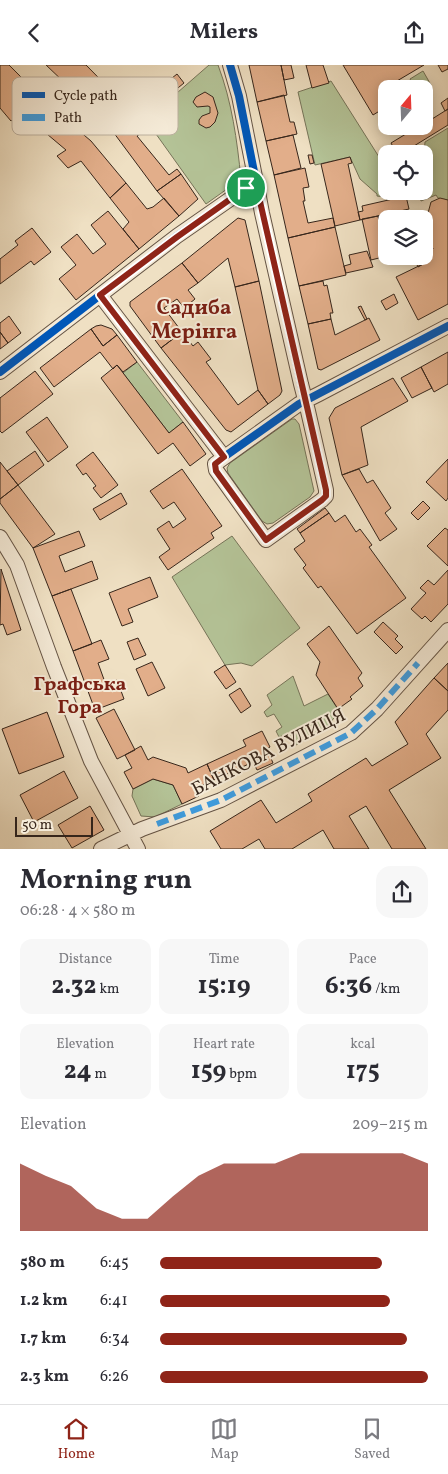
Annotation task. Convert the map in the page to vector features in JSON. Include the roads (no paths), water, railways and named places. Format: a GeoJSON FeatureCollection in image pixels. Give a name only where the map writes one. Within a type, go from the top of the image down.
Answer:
{"type":"FeatureCollection","features":[{"type":"Feature","properties":{"kind":"street"},"geometry":{"type":"LineString","coordinates":[[230,65],[239,96],[256,184],[305,401],[326,490],[326,496],[322,500],[266,540],[216,471],[215,464],[293,408],[305,401],[448,326]]}},
{"type":"Feature","properties":{"kind":"street"},"geometry":{"type":"LineString","coordinates":[[0,372],[177,237],[246,188],[256,184]]}},
{"type":"Feature","properties":{"kind":"street"},"geometry":{"type":"LineString","coordinates":[[100,295],[224,457]]}},
{"type":"Feature","properties":{"kind":"street"},"geometry":{"type":"LineString","coordinates":[[0,537],[17,565],[91,761],[138,849]]}},
{"type":"Feature","properties":{"kind":"street","name":"БАНКОВА ВУЛИЦЯ"},"geometry":{"type":"LineString","coordinates":[[101,849],[130,834],[221,801],[350,733],[376,709],[448,630]]}},
{"type":"Feature","properties":{"kind":"district","name":"Садиба Мерінга"},"geometry":{"type":"Point","coordinates":[194,319]}},
{"type":"Feature","properties":{"kind":"district","name":"Графська Гора"},"geometry":{"type":"Point","coordinates":[80,694]}}]}
